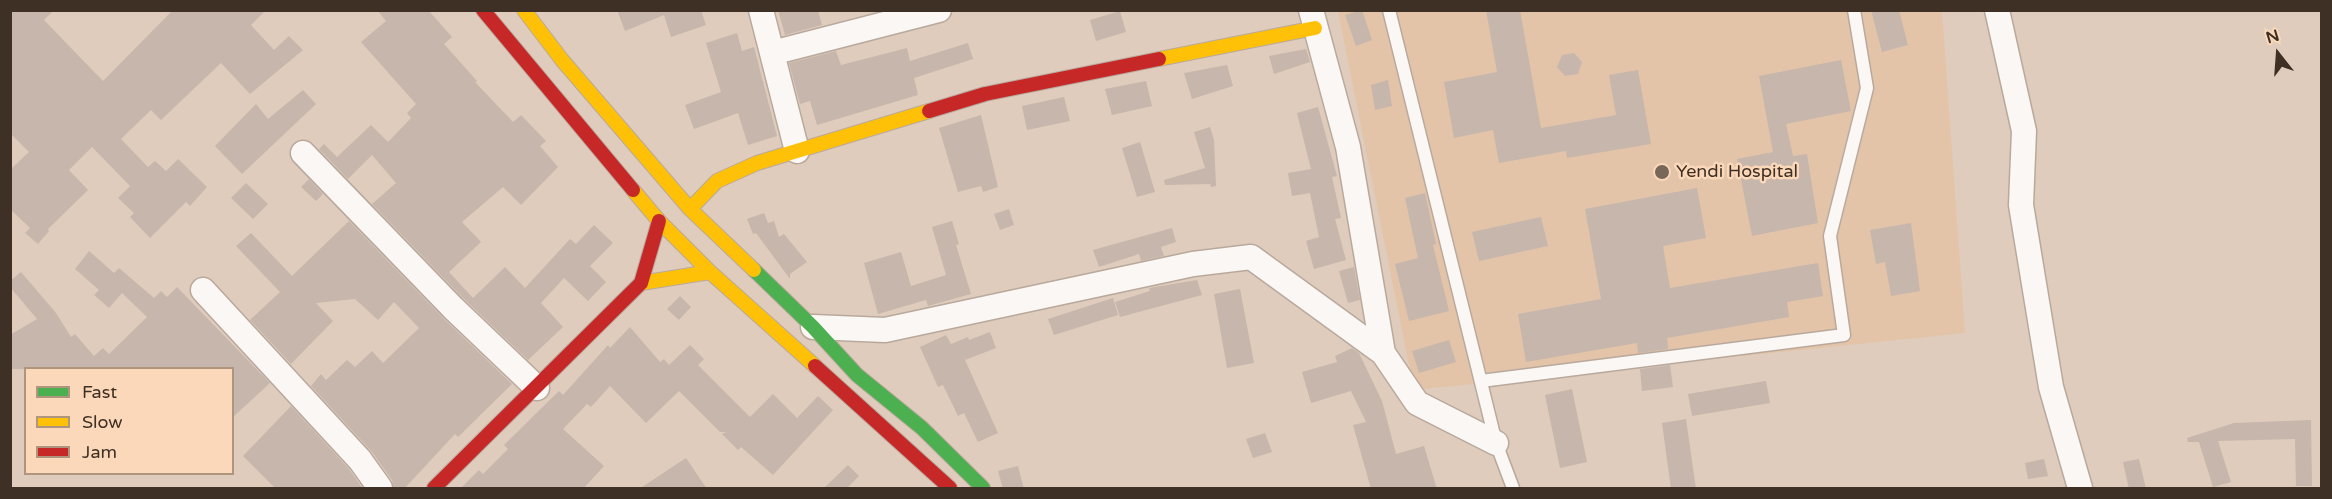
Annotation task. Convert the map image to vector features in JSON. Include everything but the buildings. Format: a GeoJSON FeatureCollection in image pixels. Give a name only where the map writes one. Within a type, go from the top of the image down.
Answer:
{"type":"FeatureCollection","features":[{"type":"Feature","properties":{"kind":"main road"},"geometry":{"type":"LineString","coordinates":[[483,10],[675,220],[813,327],[857,375],[922,428],[982,489]]}},
{"type":"Feature","properties":{"kind":"main road"},"geometry":{"type":"LineString","coordinates":[[524,10],[562,60],[710,273],[950,489]]}},
{"type":"Feature","properties":{"kind":"main road"},"geometry":{"type":"LineString","coordinates":[[434,488],[642,283],[675,220],[717,181],[757,163],[985,94],[1313,19]]}},
{"type":"Feature","properties":{"kind":"main road"},"geometry":{"type":"LineString","coordinates":[[642,283],[710,273]]}},
{"type":"Feature","properties":{"kind":"street"},"geometry":{"type":"LineString","coordinates":[[761,10],[797,151]]}},
{"type":"Feature","properties":{"kind":"street"},"geometry":{"type":"LineString","coordinates":[[772,53],[939,10]]}},
{"type":"Feature","properties":{"kind":"street"},"geometry":{"type":"LineString","coordinates":[[1997,10],[2024,131],[2021,205],[2051,387],[2080,489]]}},
{"type":"Feature","properties":{"kind":"street"},"geometry":{"type":"LineString","coordinates":[[1313,19],[1348,147],[1383,353]]}},
{"type":"Feature","properties":{"kind":"street"},"geometry":{"type":"LineString","coordinates":[[303,153],[453,308],[537,388]]}},
{"type":"Feature","properties":{"kind":"street"},"geometry":{"type":"LineString","coordinates":[[813,327],[885,330],[1193,264],[1251,257],[1383,353],[1417,403],[1496,443]]}},
{"type":"Feature","properties":{"kind":"street"},"geometry":{"type":"LineString","coordinates":[[203,290],[360,460],[380,489]]}},
{"type":"Feature","properties":{"kind":"lane"},"geometry":{"type":"LineString","coordinates":[[1389,10],[1496,443],[1513,489]]}},
{"type":"Feature","properties":{"kind":"lane"},"geometry":{"type":"LineString","coordinates":[[1481,381],[1844,335],[1830,236],[1867,88],[1854,10]]}},
{"type":"Feature","properties":{"kind":"shaded area","name":"Yendi Hospital"},"geometry":{"type":"Polygon","coordinates":[[[1338,11],[1942,11],[1965,333],[1414,390],[1338,11]]]}},
{"type":"Feature","properties":{"kind":"traffic: fast"},"geometry":{"type":"LineString","coordinates":[[754,270],[813,327],[857,375],[922,428],[983,488]]}},
{"type":"Feature","properties":{"kind":"traffic: slow"},"geometry":{"type":"LineString","coordinates":[[524,10],[562,60],[690,209],[754,270]]}},
{"type":"Feature","properties":{"kind":"traffic: slow"},"geometry":{"type":"LineString","coordinates":[[1159,59],[1315,28]]}},
{"type":"Feature","properties":{"kind":"traffic: slow"},"geometry":{"type":"LineString","coordinates":[[690,209],[717,181],[757,163],[929,111]]}},
{"type":"Feature","properties":{"kind":"traffic: slow"},"geometry":{"type":"LineString","coordinates":[[633,190],[659,221],[710,272],[815,366]]}},
{"type":"Feature","properties":{"kind":"traffic: slow"},"geometry":{"type":"LineString","coordinates":[[641,283],[710,272]]}},
{"type":"Feature","properties":{"kind":"traffic: jam"},"geometry":{"type":"LineString","coordinates":[[483,10],[633,190]]}},
{"type":"Feature","properties":{"kind":"traffic: jam"},"geometry":{"type":"LineString","coordinates":[[929,111],[985,94],[1159,59]]}},
{"type":"Feature","properties":{"kind":"traffic: jam"},"geometry":{"type":"LineString","coordinates":[[434,488],[641,283],[659,221]]}},
{"type":"Feature","properties":{"kind":"traffic: jam"},"geometry":{"type":"LineString","coordinates":[[815,366],[950,488]]}},
{"type":"Feature","properties":{"kind":"place","name":"Yendi Hospital"},"geometry":{"type":"Point","coordinates":[1662,172]}}]}
